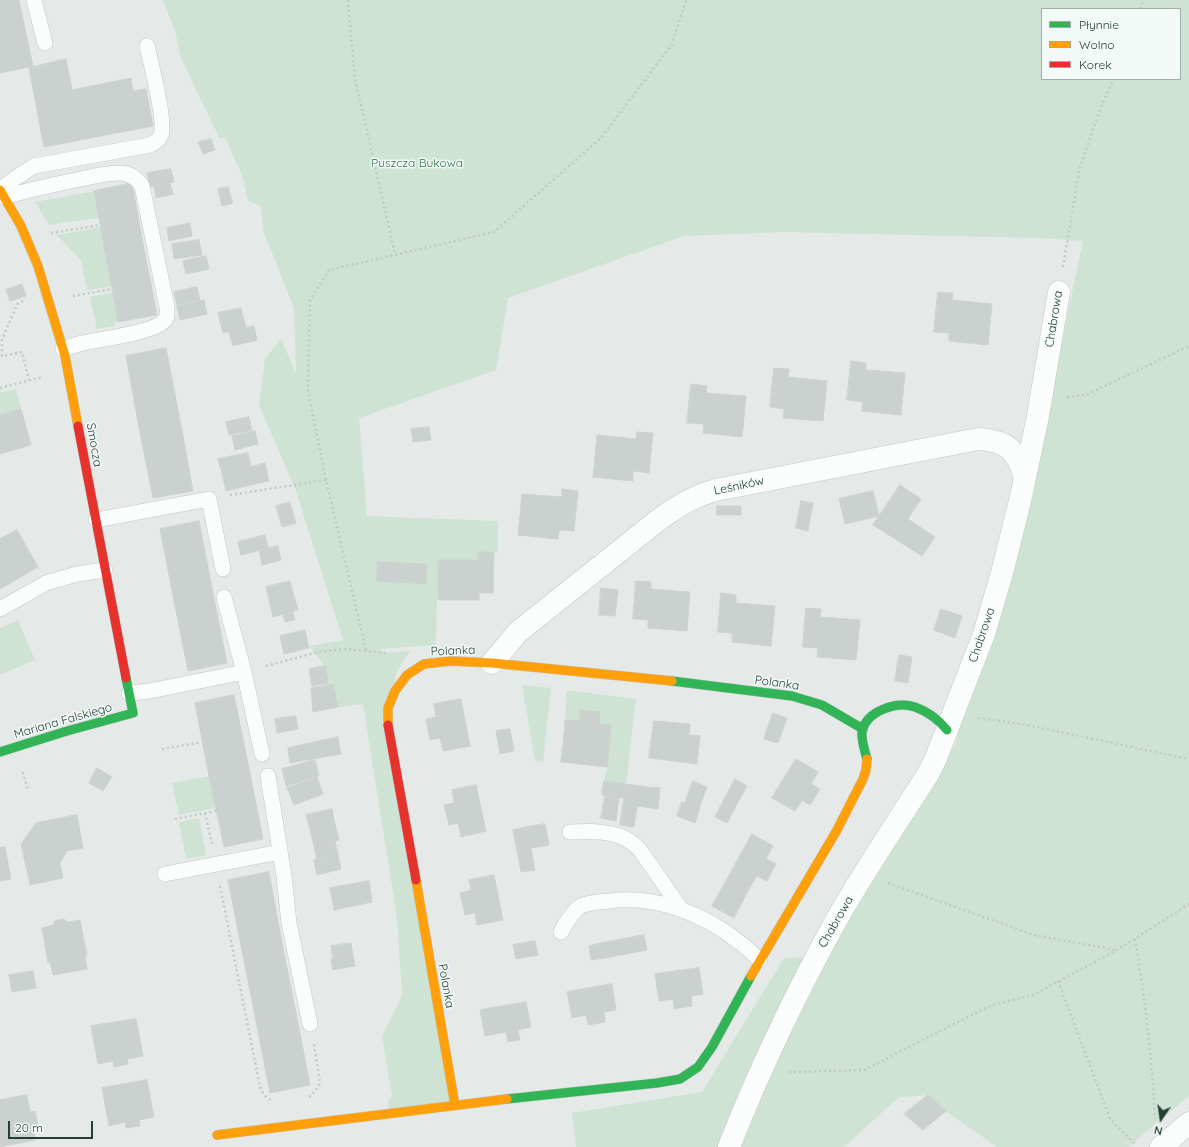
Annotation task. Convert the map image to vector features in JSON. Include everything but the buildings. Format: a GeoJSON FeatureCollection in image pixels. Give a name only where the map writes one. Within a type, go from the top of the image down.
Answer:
{"type":"FeatureCollection","features":[{"type":"Feature","properties":{"kind":"street","name":"Smocza"},"geometry":{"type":"LineString","coordinates":[[2,193],[21,226],[38,266],[63,349],[133,713]]}},
{"type":"Feature","properties":{"kind":"street","name":"Chabrowa"},"geometry":{"type":"LineString","coordinates":[[729,1147],[761,1072],[808,974],[838,916],[928,774],[936,758],[984,634],[1002,572],[1026,476],[1059,292]]}},
{"type":"Feature","properties":{"kind":"street","name":"Leśników"},"geometry":{"type":"LineString","coordinates":[[492,663],[518,632],[661,518],[680,505],[701,494],[978,439],[992,440],[1001,443],[1008,448],[1020,460],[1026,476]]}},
{"type":"Feature","properties":{"kind":"street","name":"Polanka"},"geometry":{"type":"LineString","coordinates":[[455,1106],[388,724],[388,708],[395,691],[407,675],[424,664],[451,661],[492,663],[662,680],[792,696],[822,704],[863,728]]}},
{"type":"Feature","properties":{"kind":"street"},"geometry":{"type":"LineString","coordinates":[[217,1135],[657,1083],[680,1079],[698,1067],[712,1047],[760,960],[837,830],[863,780],[866,770],[863,728],[866,722],[876,713],[887,708],[902,706],[914,707],[939,720],[949,723]]}},
{"type":"Feature","properties":{"kind":"street","name":"Mariana Falskiego"},"geometry":{"type":"LineString","coordinates":[[0,752],[67,731],[133,713]]}},
{"type":"Feature","properties":{"kind":"street"},"geometry":{"type":"LineString","coordinates":[[1161,1147],[1189,1123]]}},
{"type":"Feature","properties":{"kind":"lane"},"geometry":{"type":"LineString","coordinates":[[34,0],[45,43]]}},
{"type":"Feature","properties":{"kind":"lane"},"geometry":{"type":"LineString","coordinates":[[2,193],[14,179],[34,166],[150,145],[157,142],[161,137],[162,131],[161,115],[147,46]]}},
{"type":"Feature","properties":{"kind":"lane"},"geometry":{"type":"LineString","coordinates":[[2,193],[22,191],[95,176],[121,173],[132,176],[138,180],[142,186],[167,307],[165,321],[157,326],[132,334],[81,343],[63,349]]}},
{"type":"Feature","properties":{"kind":"lane"},"geometry":{"type":"LineString","coordinates":[[96,520],[209,499],[222,569]]}},
{"type":"Feature","properties":{"kind":"lane"},"geometry":{"type":"LineString","coordinates":[[0,609],[46,583],[77,574],[105,570]]}},
{"type":"Feature","properties":{"kind":"lane"},"geometry":{"type":"LineString","coordinates":[[224,597],[244,672],[262,754]]}},
{"type":"Feature","properties":{"kind":"lane"},"geometry":{"type":"LineString","coordinates":[[129,693],[150,691],[244,672]]}},
{"type":"Feature","properties":{"kind":"lane"},"geometry":{"type":"LineString","coordinates":[[268,776],[289,922],[310,1024]]}},
{"type":"Feature","properties":{"kind":"lane"},"geometry":{"type":"LineString","coordinates":[[570,832],[597,831],[624,838],[632,842],[640,850],[681,909]]}},
{"type":"Feature","properties":{"kind":"lane"},"geometry":{"type":"LineString","coordinates":[[165,874],[280,852]]}},
{"type":"Feature","properties":{"kind":"lane"},"geometry":{"type":"LineString","coordinates":[[561,932],[570,918],[580,907],[588,904],[638,899],[681,909],[712,923],[740,942],[760,960]]}},
{"type":"Feature","properties":{"kind":"path"},"geometry":{"type":"LineString","coordinates":[[348,0],[355,79],[395,254]]}},
{"type":"Feature","properties":{"kind":"path"},"geometry":{"type":"LineString","coordinates":[[366,650],[326,480],[308,392],[310,300],[329,270],[494,232],[601,138],[672,44],[686,0]]}},
{"type":"Feature","properties":{"kind":"path","name":"Chabrowa"},"geometry":{"type":"LineString","coordinates":[[1059,292],[1079,171],[1102,104],[1114,80]]}},
{"type":"Feature","properties":{"kind":"path"},"geometry":{"type":"LineString","coordinates":[[47,234],[100,224]]}},
{"type":"Feature","properties":{"kind":"path"},"geometry":{"type":"LineString","coordinates":[[68,297],[112,289]]}},
{"type":"Feature","properties":{"kind":"path"},"geometry":{"type":"LineString","coordinates":[[29,380],[22,352],[2,356],[2,339],[18,303],[46,293]]}},
{"type":"Feature","properties":{"kind":"path"},"geometry":{"type":"LineString","coordinates":[[1041,399],[1086,395],[1189,346]]}},
{"type":"Feature","properties":{"kind":"path"},"geometry":{"type":"LineString","coordinates":[[0,388],[68,370]]}},
{"type":"Feature","properties":{"kind":"path"},"geometry":{"type":"LineString","coordinates":[[209,499],[326,480]]}},
{"type":"Feature","properties":{"kind":"path"},"geometry":{"type":"LineString","coordinates":[[244,672],[318,652],[346,648],[387,653]]}},
{"type":"Feature","properties":{"kind":"path"},"geometry":{"type":"LineString","coordinates":[[949,723],[991,719],[1027,725],[1189,759]]}},
{"type":"Feature","properties":{"kind":"path"},"geometry":{"type":"LineString","coordinates":[[162,749],[202,742]]}},
{"type":"Feature","properties":{"kind":"path"},"geometry":{"type":"LineString","coordinates":[[22,769],[28,791]]}},
{"type":"Feature","properties":{"kind":"path"},"geometry":{"type":"LineString","coordinates":[[175,819],[216,811]]}},
{"type":"Feature","properties":{"kind":"path"},"geometry":{"type":"LineString","coordinates":[[205,813],[260,1087],[263,1095],[275,1102]]}},
{"type":"Feature","properties":{"kind":"path"},"geometry":{"type":"LineString","coordinates":[[864,875],[1034,935],[1117,950]]}},
{"type":"Feature","properties":{"kind":"path"},"geometry":{"type":"LineString","coordinates":[[761,1072],[865,1070],[992,1005],[1032,995],[1117,950],[1189,904]]}},
{"type":"Feature","properties":{"kind":"path"},"geometry":{"type":"LineString","coordinates":[[1135,938],[1146,1011],[1155,1121]]}},
{"type":"Feature","properties":{"kind":"path"},"geometry":{"type":"LineString","coordinates":[[1058,981],[1110,1119],[1137,1146]]}},
{"type":"Feature","properties":{"kind":"path"},"geometry":{"type":"LineString","coordinates":[[302,1098],[309,1096],[316,1090],[320,1083],[310,1024]]}},
{"type":"Feature","properties":{"kind":"green space","name":"Puszcza Bukowa"},"geometry":{"type":"Polygon","coordinates":[[[163,0],[1189,0],[1189,1096],[1128,1147],[997,1147],[946,1111],[928,1095],[900,1097],[844,1147],[576,1147],[572,1113],[702,1092],[784,958],[822,957],[955,745],[1036,465],[1083,241],[1035,238],[785,232],[684,236],[508,298],[496,370],[359,418],[367,516],[498,521],[498,553],[494,552],[478,560],[438,560],[436,645],[378,649],[387,653],[411,651],[397,672],[388,708],[455,1105],[390,1114],[388,1101],[392,1096],[382,1036],[402,996],[397,918],[363,704],[338,707],[333,685],[328,683],[325,666],[309,646],[343,640],[296,491],[259,405],[265,359],[281,338],[296,375],[294,308],[263,230],[261,206],[248,201],[242,175],[225,138],[218,138],[180,56],[176,34],[163,0]]]}},
{"type":"Feature","properties":{"kind":"green space"},"geometry":{"type":"Polygon","coordinates":[[[94,191],[99,218],[49,225],[35,202],[94,191]]]}},
{"type":"Feature","properties":{"kind":"green space"},"geometry":{"type":"Polygon","coordinates":[[[101,227],[112,286],[87,290],[81,260],[57,235],[101,227]]]}},
{"type":"Feature","properties":{"kind":"green space"},"geometry":{"type":"Polygon","coordinates":[[[113,293],[118,322],[114,323],[115,326],[97,329],[90,297],[113,293]]]}},
{"type":"Feature","properties":{"kind":"green space"},"geometry":{"type":"Polygon","coordinates":[[[16,389],[21,409],[0,415],[0,393],[16,389]]]}},
{"type":"Feature","properties":{"kind":"green space"},"geometry":{"type":"Polygon","coordinates":[[[18,620],[35,660],[0,675],[0,628],[18,620]]]}},
{"type":"Feature","properties":{"kind":"green space"},"geometry":{"type":"Polygon","coordinates":[[[522,685],[551,688],[543,762],[535,761],[522,685]]]}},
{"type":"Feature","properties":{"kind":"green space"},"geometry":{"type":"Polygon","coordinates":[[[567,690],[636,699],[626,784],[604,781],[607,767],[611,725],[565,720],[567,690]]]}},
{"type":"Feature","properties":{"kind":"green space"},"geometry":{"type":"Polygon","coordinates":[[[209,776],[216,808],[179,815],[172,783],[209,776]]]}},
{"type":"Feature","properties":{"kind":"green space"},"geometry":{"type":"Polygon","coordinates":[[[199,818],[206,855],[186,859],[179,822],[199,818]]]}},
{"type":"Feature","properties":{"kind":"traffic: fast"},"geometry":{"type":"LineString","coordinates":[[0,752],[67,731],[133,713],[126,678]]}},
{"type":"Feature","properties":{"kind":"traffic: fast"},"geometry":{"type":"LineString","coordinates":[[672,681],[792,696],[822,705],[863,729]]}},
{"type":"Feature","properties":{"kind":"traffic: fast"},"geometry":{"type":"LineString","coordinates":[[867,759],[862,732],[869,718],[883,709],[899,705],[915,707],[933,716],[947,730]]}},
{"type":"Feature","properties":{"kind":"traffic: fast"},"geometry":{"type":"LineString","coordinates":[[507,1099],[657,1083],[680,1079],[698,1067],[712,1047],[751,976]]}},
{"type":"Feature","properties":{"kind":"traffic: slow"},"geometry":{"type":"LineString","coordinates":[[0,190],[21,226],[38,266],[65,356],[78,426]]}},
{"type":"Feature","properties":{"kind":"traffic: slow"},"geometry":{"type":"LineString","coordinates":[[388,725],[388,708],[395,691],[407,675],[424,664],[451,661],[492,663],[672,681]]}},
{"type":"Feature","properties":{"kind":"traffic: slow"},"geometry":{"type":"LineString","coordinates":[[751,976],[837,830],[863,779],[867,759]]}},
{"type":"Feature","properties":{"kind":"traffic: slow"},"geometry":{"type":"LineString","coordinates":[[416,880],[455,1105]]}},
{"type":"Feature","properties":{"kind":"traffic: slow"},"geometry":{"type":"LineString","coordinates":[[217,1135],[507,1099]]}},
{"type":"Feature","properties":{"kind":"traffic: jam"},"geometry":{"type":"LineString","coordinates":[[78,426],[126,678]]}},
{"type":"Feature","properties":{"kind":"traffic: jam"},"geometry":{"type":"LineString","coordinates":[[388,725],[416,880]]}}]}
